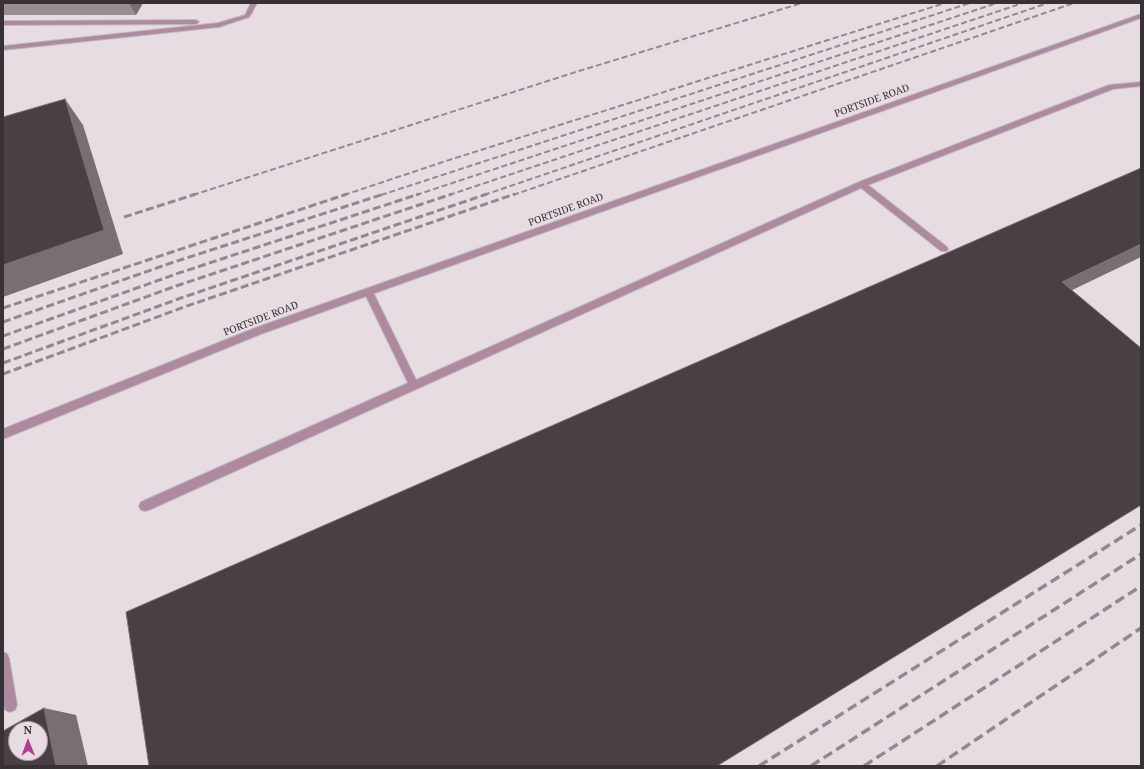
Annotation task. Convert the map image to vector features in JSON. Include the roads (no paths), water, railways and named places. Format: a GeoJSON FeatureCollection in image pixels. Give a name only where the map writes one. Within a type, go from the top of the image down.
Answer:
{"type":"FeatureCollection","features":[{"type":"Feature","properties":{"kind":"street"},"geometry":{"type":"LineString","coordinates":[[3,48],[185,30],[219,25],[248,16],[254,3]]}},
{"type":"Feature","properties":{"kind":"street","name":"PORTSIDE ROAD"},"geometry":{"type":"LineString","coordinates":[[3,434],[258,331],[1141,16]]}},
{"type":"Feature","properties":{"kind":"street"},"geometry":{"type":"LineString","coordinates":[[3,23],[186,23],[228,21]]}},
{"type":"Feature","properties":{"kind":"street"},"geometry":{"type":"LineString","coordinates":[[145,506],[862,184],[1112,87],[1141,84]]}},
{"type":"Feature","properties":{"kind":"street"},"geometry":{"type":"LineString","coordinates":[[862,184],[944,249]]}},
{"type":"Feature","properties":{"kind":"street"},"geometry":{"type":"LineString","coordinates":[[369,292],[414,385]]}},
{"type":"Feature","properties":{"kind":"street"},"geometry":{"type":"LineString","coordinates":[[3,658],[10,705]]}},
{"type":"Feature","properties":{"kind":"railway"},"geometry":{"type":"LineString","coordinates":[[193,195],[579,71],[802,3]]}},
{"type":"Feature","properties":{"kind":"railway"},"geometry":{"type":"LineString","coordinates":[[347,194],[446,161],[945,3]]}},
{"type":"Feature","properties":{"kind":"railway"},"geometry":{"type":"LineString","coordinates":[[381,195],[970,3]]}},
{"type":"Feature","properties":{"kind":"railway"},"geometry":{"type":"LineString","coordinates":[[416,195],[997,3]]}},
{"type":"Feature","properties":{"kind":"railway"},"geometry":{"type":"LineString","coordinates":[[449,195],[1023,3]]}},
{"type":"Feature","properties":{"kind":"railway"},"geometry":{"type":"LineString","coordinates":[[484,195],[1048,3]]}},
{"type":"Feature","properties":{"kind":"railway"},"geometry":{"type":"LineString","coordinates":[[513,195],[1074,3]]}},
{"type":"Feature","properties":{"kind":"railway"},"geometry":{"type":"LineString","coordinates":[[124,217],[196,194]]}},
{"type":"Feature","properties":{"kind":"railway"},"geometry":{"type":"LineString","coordinates":[[3,308],[347,194]]}},
{"type":"Feature","properties":{"kind":"railway"},"geometry":{"type":"LineString","coordinates":[[3,322],[171,263],[384,194]]}},
{"type":"Feature","properties":{"kind":"railway"},"geometry":{"type":"LineString","coordinates":[[3,336],[176,274],[419,194]]}},
{"type":"Feature","properties":{"kind":"railway"},"geometry":{"type":"LineString","coordinates":[[3,363],[181,298],[487,194]]}},
{"type":"Feature","properties":{"kind":"railway"},"geometry":{"type":"LineString","coordinates":[[3,374],[184,307],[515,194]]}},
{"type":"Feature","properties":{"kind":"railway"},"geometry":{"type":"LineString","coordinates":[[3,349],[176,286],[449,195]]}},
{"type":"Feature","properties":{"kind":"railway"},"geometry":{"type":"LineString","coordinates":[[759,766],[1141,525]]}},
{"type":"Feature","properties":{"kind":"railway"},"geometry":{"type":"LineString","coordinates":[[811,766],[1141,554]]}},
{"type":"Feature","properties":{"kind":"railway"},"geometry":{"type":"LineString","coordinates":[[864,766],[1141,586]]}},
{"type":"Feature","properties":{"kind":"railway"},"geometry":{"type":"LineString","coordinates":[[937,766],[1141,628]]}}]}
